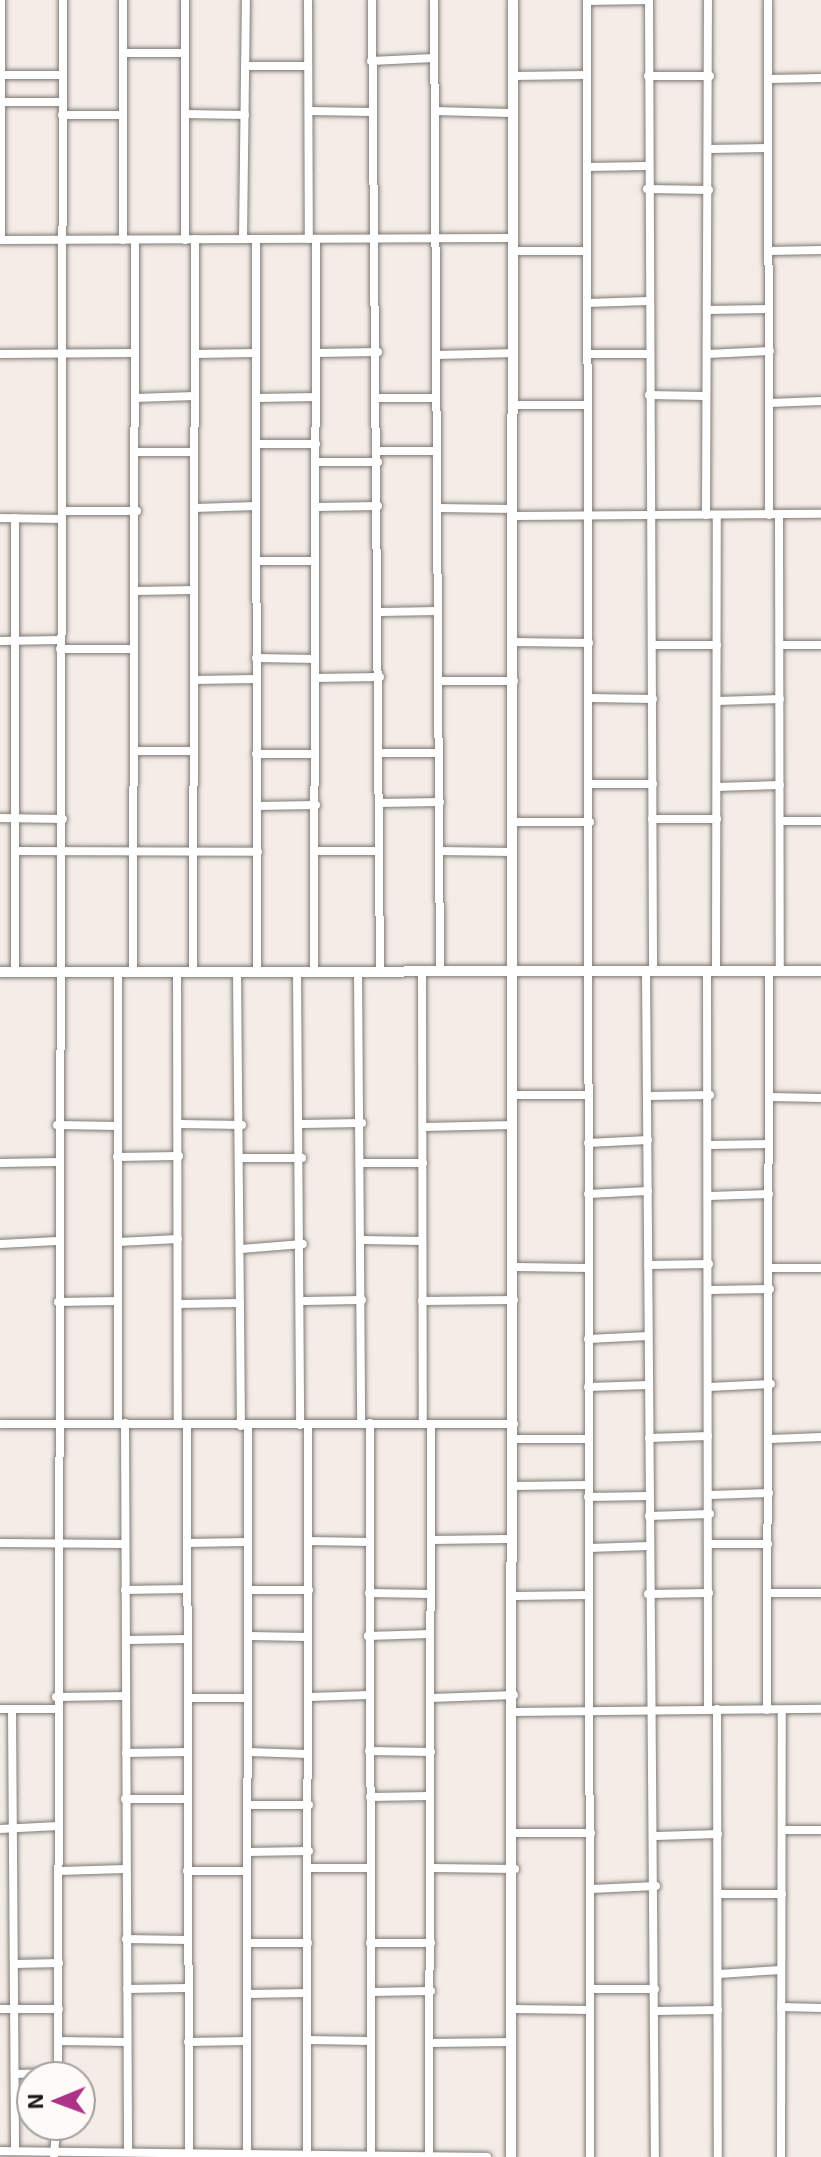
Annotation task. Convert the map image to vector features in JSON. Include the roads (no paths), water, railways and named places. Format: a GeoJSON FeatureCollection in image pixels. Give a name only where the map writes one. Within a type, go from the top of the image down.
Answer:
{"type":"FeatureCollection","features":[{"type":"Feature","properties":{"kind":"street"},"geometry":{"type":"LineString","coordinates":[[1,0],[0,240],[513,238]]}},
{"type":"Feature","properties":{"kind":"street"},"geometry":{"type":"LineString","coordinates":[[58,2061],[57,1125],[63,819],[60,644],[63,0]]}},
{"type":"Feature","properties":{"kind":"street"},"geometry":{"type":"LineString","coordinates":[[123,0],[123,240]]}},
{"type":"Feature","properties":{"kind":"street"},"geometry":{"type":"LineString","coordinates":[[185,0],[185,240]]}},
{"type":"Feature","properties":{"kind":"street"},"geometry":{"type":"LineString","coordinates":[[243,239],[246,0]]}},
{"type":"Feature","properties":{"kind":"street"},"geometry":{"type":"LineString","coordinates":[[308,0],[317,507],[314,972]]}},
{"type":"Feature","properties":{"kind":"street"},"geometry":{"type":"LineString","coordinates":[[372,0],[371,239],[378,352],[380,972]]}},
{"type":"Feature","properties":{"kind":"street"},"geometry":{"type":"LineString","coordinates":[[434,0],[440,972]]}},
{"type":"Feature","properties":{"kind":"street"},"geometry":{"type":"LineString","coordinates":[[511,2157],[515,1869],[513,0]]}},
{"type":"Feature","properties":{"kind":"street"},"geometry":{"type":"LineString","coordinates":[[590,2157],[587,0],[649,0],[647,189],[653,784],[649,971],[648,1594],[656,1836],[655,2157]]}},
{"type":"Feature","properties":{"kind":"street"},"geometry":{"type":"LineString","coordinates":[[706,515],[708,0]]}},
{"type":"Feature","properties":{"kind":"street"},"geometry":{"type":"LineString","coordinates":[[768,0],[769,515]]}},
{"type":"Feature","properties":{"kind":"street"},"geometry":{"type":"LineString","coordinates":[[123,53],[185,53]]}},
{"type":"Feature","properties":{"kind":"street"},"geometry":{"type":"LineString","coordinates":[[371,61],[434,58]]}},
{"type":"Feature","properties":{"kind":"street"},"geometry":{"type":"LineString","coordinates":[[245,66],[308,66]]}},
{"type":"Feature","properties":{"kind":"street"},"geometry":{"type":"LineString","coordinates":[[1,75],[62,75]]}},
{"type":"Feature","properties":{"kind":"street"},"geometry":{"type":"LineString","coordinates":[[513,76],[586,75]]}},
{"type":"Feature","properties":{"kind":"street"},"geometry":{"type":"LineString","coordinates":[[648,76],[710,76]]}},
{"type":"Feature","properties":{"kind":"street"},"geometry":{"type":"LineString","coordinates":[[769,79],[821,78]]}},
{"type":"Feature","properties":{"kind":"street"},"geometry":{"type":"LineString","coordinates":[[1,102],[62,102]]}},
{"type":"Feature","properties":{"kind":"street"},"geometry":{"type":"LineString","coordinates":[[309,111],[371,112]]}},
{"type":"Feature","properties":{"kind":"street"},"geometry":{"type":"LineString","coordinates":[[435,111],[513,113]]}},
{"type":"Feature","properties":{"kind":"street"},"geometry":{"type":"LineString","coordinates":[[185,114],[245,115]]}},
{"type":"Feature","properties":{"kind":"street"},"geometry":{"type":"LineString","coordinates":[[62,115],[123,115]]}},
{"type":"Feature","properties":{"kind":"street"},"geometry":{"type":"LineString","coordinates":[[709,149],[768,148]]}},
{"type":"Feature","properties":{"kind":"street"},"geometry":{"type":"LineString","coordinates":[[587,167],[647,166]]}},
{"type":"Feature","properties":{"kind":"street"},"geometry":{"type":"LineString","coordinates":[[647,189],[709,190]]}},
{"type":"Feature","properties":{"kind":"street"},"geometry":{"type":"LineString","coordinates":[[193,972],[195,239]]}},
{"type":"Feature","properties":{"kind":"street"},"geometry":{"type":"LineString","coordinates":[[256,239],[257,972]]}},
{"type":"Feature","properties":{"kind":"street"},"geometry":{"type":"LineString","coordinates":[[133,972],[133,649],[137,511],[135,240]]}},
{"type":"Feature","properties":{"kind":"street"},"geometry":{"type":"LineString","coordinates":[[769,251],[821,250]]}},
{"type":"Feature","properties":{"kind":"street"},"geometry":{"type":"LineString","coordinates":[[513,251],[586,251]]}},
{"type":"Feature","properties":{"kind":"street"},"geometry":{"type":"LineString","coordinates":[[587,303],[649,301]]}},
{"type":"Feature","properties":{"kind":"street"},"geometry":{"type":"LineString","coordinates":[[707,310],[769,309]]}},
{"type":"Feature","properties":{"kind":"street"},"geometry":{"type":"LineString","coordinates":[[707,354],[770,351]]}},
{"type":"Feature","properties":{"kind":"street"},"geometry":{"type":"LineString","coordinates":[[316,353],[378,352]]}},
{"type":"Feature","properties":{"kind":"street"},"geometry":{"type":"LineString","coordinates":[[0,354],[135,353]]}},
{"type":"Feature","properties":{"kind":"street"},"geometry":{"type":"LineString","coordinates":[[195,354],[256,353]]}},
{"type":"Feature","properties":{"kind":"street"},"geometry":{"type":"LineString","coordinates":[[436,355],[513,353]]}},
{"type":"Feature","properties":{"kind":"street"},"geometry":{"type":"LineString","coordinates":[[587,354],[648,354]]}},
{"type":"Feature","properties":{"kind":"street"},"geometry":{"type":"LineString","coordinates":[[649,395],[705,396]]}},
{"type":"Feature","properties":{"kind":"street"},"geometry":{"type":"LineString","coordinates":[[135,398],[195,396]]}},
{"type":"Feature","properties":{"kind":"street"},"geometry":{"type":"LineString","coordinates":[[257,398],[316,397]]}},
{"type":"Feature","properties":{"kind":"street"},"geometry":{"type":"LineString","coordinates":[[378,398],[436,398]]}},
{"type":"Feature","properties":{"kind":"street"},"geometry":{"type":"LineString","coordinates":[[769,403],[821,401]]}},
{"type":"Feature","properties":{"kind":"street"},"geometry":{"type":"LineString","coordinates":[[514,405],[587,405]]}},
{"type":"Feature","properties":{"kind":"street"},"geometry":{"type":"LineString","coordinates":[[256,444],[316,444]]}},
{"type":"Feature","properties":{"kind":"street"},"geometry":{"type":"LineString","coordinates":[[378,451],[437,451]]}},
{"type":"Feature","properties":{"kind":"street"},"geometry":{"type":"LineString","coordinates":[[136,452],[194,452]]}},
{"type":"Feature","properties":{"kind":"street"},"geometry":{"type":"LineString","coordinates":[[316,462],[378,462]]}},
{"type":"Feature","properties":{"kind":"street"},"geometry":{"type":"LineString","coordinates":[[195,508],[256,506]]}},
{"type":"Feature","properties":{"kind":"street"},"geometry":{"type":"LineString","coordinates":[[317,507],[378,506]]}},
{"type":"Feature","properties":{"kind":"street"},"geometry":{"type":"LineString","coordinates":[[438,508],[588,515],[821,514]]}},
{"type":"Feature","properties":{"kind":"street"},"geometry":{"type":"LineString","coordinates":[[0,518],[137,511]]}},
{"type":"Feature","properties":{"kind":"street"},"geometry":{"type":"LineString","coordinates":[[717,515],[717,819],[710,1095],[708,1436],[709,1593],[719,1894],[718,2157]]}},
{"type":"Feature","properties":{"kind":"street"},"geometry":{"type":"LineString","coordinates":[[767,1710],[771,1384],[769,1144],[780,821],[779,515]]}},
{"type":"Feature","properties":{"kind":"street"},"geometry":{"type":"LineString","coordinates":[[15,518],[18,819],[15,972]]}},
{"type":"Feature","properties":{"kind":"street"},"geometry":{"type":"LineString","coordinates":[[256,561],[315,561]]}},
{"type":"Feature","properties":{"kind":"street"},"geometry":{"type":"LineString","coordinates":[[136,591],[194,590]]}},
{"type":"Feature","properties":{"kind":"street"},"geometry":{"type":"LineString","coordinates":[[380,612],[438,611]]}},
{"type":"Feature","properties":{"kind":"street"},"geometry":{"type":"LineString","coordinates":[[0,641],[133,649]]}},
{"type":"Feature","properties":{"kind":"street"},"geometry":{"type":"LineString","coordinates":[[513,642],[589,643]]}},
{"type":"Feature","properties":{"kind":"street"},"geometry":{"type":"LineString","coordinates":[[652,645],[717,645]]}},
{"type":"Feature","properties":{"kind":"street"},"geometry":{"type":"LineString","coordinates":[[780,645],[821,645]]}},
{"type":"Feature","properties":{"kind":"street"},"geometry":{"type":"LineString","coordinates":[[256,658],[315,659]]}},
{"type":"Feature","properties":{"kind":"street"},"geometry":{"type":"LineString","coordinates":[[315,678],[380,677]]}},
{"type":"Feature","properties":{"kind":"street"},"geometry":{"type":"LineString","coordinates":[[194,680],[256,679]]}},
{"type":"Feature","properties":{"kind":"street"},"geometry":{"type":"LineString","coordinates":[[439,681],[514,681]]}},
{"type":"Feature","properties":{"kind":"street"},"geometry":{"type":"LineString","coordinates":[[590,698],[653,699]]}},
{"type":"Feature","properties":{"kind":"street"},"geometry":{"type":"LineString","coordinates":[[717,701],[780,699]]}},
{"type":"Feature","properties":{"kind":"street"},"geometry":{"type":"LineString","coordinates":[[134,751],[194,751]]}},
{"type":"Feature","properties":{"kind":"street"},"geometry":{"type":"LineString","coordinates":[[378,753],[439,753]]}},
{"type":"Feature","properties":{"kind":"street"},"geometry":{"type":"LineString","coordinates":[[256,754],[315,754]]}},
{"type":"Feature","properties":{"kind":"street"},"geometry":{"type":"LineString","coordinates":[[590,784],[653,784]]}},
{"type":"Feature","properties":{"kind":"street"},"geometry":{"type":"LineString","coordinates":[[717,787],[780,785]]}},
{"type":"Feature","properties":{"kind":"street"},"geometry":{"type":"LineString","coordinates":[[379,803],[440,802]]}},
{"type":"Feature","properties":{"kind":"street"},"geometry":{"type":"LineString","coordinates":[[257,806],[316,805]]}},
{"type":"Feature","properties":{"kind":"street"},"geometry":{"type":"LineString","coordinates":[[0,818],[63,819]]}},
{"type":"Feature","properties":{"kind":"street"},"geometry":{"type":"LineString","coordinates":[[652,819],[717,819]]}},
{"type":"Feature","properties":{"kind":"street"},"geometry":{"type":"LineString","coordinates":[[780,821],[821,821]]}},
{"type":"Feature","properties":{"kind":"street"},"geometry":{"type":"LineString","coordinates":[[512,822],[590,822]]}},
{"type":"Feature","properties":{"kind":"street"},"geometry":{"type":"LineString","coordinates":[[17,851],[258,852]]}},
{"type":"Feature","properties":{"kind":"street"},"geometry":{"type":"LineString","coordinates":[[316,851],[379,851]]}},
{"type":"Feature","properties":{"kind":"street"},"geometry":{"type":"LineString","coordinates":[[440,851],[512,852]]}},
{"type":"Feature","properties":{"kind":"street"},"geometry":{"type":"LineString","coordinates":[[358,971],[369,1542],[371,2153]]}},
{"type":"Feature","properties":{"kind":"street"},"geometry":{"type":"LineString","coordinates":[[422,971],[422,1301],[431,1540],[429,2156]]}},
{"type":"Feature","properties":{"kind":"street"},"geometry":{"type":"LineString","coordinates":[[0,972],[821,971]]}},
{"type":"Feature","properties":{"kind":"street"},"geometry":{"type":"LineString","coordinates":[[118,972],[117,1301],[127,1640],[125,1869],[128,2151]]}},
{"type":"Feature","properties":{"kind":"street"},"geometry":{"type":"LineString","coordinates":[[177,972],[179,1304],[187,1543],[189,2151]]}},
{"type":"Feature","properties":{"kind":"street"},"geometry":{"type":"LineString","coordinates":[[237,972],[242,1125],[240,1303],[249,1636],[247,2151]]}},
{"type":"Feature","properties":{"kind":"street"},"geometry":{"type":"LineString","coordinates":[[297,972],[302,1124],[304,1425],[309,1541],[307,2152]]}},
{"type":"Feature","properties":{"kind":"street"},"geometry":{"type":"LineString","coordinates":[[513,1095],[588,1095]]}},
{"type":"Feature","properties":{"kind":"street"},"geometry":{"type":"LineString","coordinates":[[649,1096],[710,1095]]}},
{"type":"Feature","properties":{"kind":"street"},"geometry":{"type":"LineString","coordinates":[[770,1097],[821,1098]]}},
{"type":"Feature","properties":{"kind":"street"},"geometry":{"type":"LineString","coordinates":[[302,1124],[362,1123]]}},
{"type":"Feature","properties":{"kind":"street"},"geometry":{"type":"LineString","coordinates":[[179,1124],[242,1125]]}},
{"type":"Feature","properties":{"kind":"street"},"geometry":{"type":"LineString","coordinates":[[57,1125],[117,1126]]}},
{"type":"Feature","properties":{"kind":"street"},"geometry":{"type":"LineString","coordinates":[[423,1127],[513,1125]]}},
{"type":"Feature","properties":{"kind":"street"},"geometry":{"type":"LineString","coordinates":[[588,1143],[648,1140]]}},
{"type":"Feature","properties":{"kind":"street"},"geometry":{"type":"LineString","coordinates":[[710,1145],[769,1144]]}},
{"type":"Feature","properties":{"kind":"street"},"geometry":{"type":"LineString","coordinates":[[117,1157],[179,1156]]}},
{"type":"Feature","properties":{"kind":"street"},"geometry":{"type":"LineString","coordinates":[[241,1158],[302,1158]]}},
{"type":"Feature","properties":{"kind":"street"},"geometry":{"type":"LineString","coordinates":[[0,1163],[58,1162]]}},
{"type":"Feature","properties":{"kind":"street"},"geometry":{"type":"LineString","coordinates":[[363,1163],[423,1163]]}},
{"type":"Feature","properties":{"kind":"street"},"geometry":{"type":"LineString","coordinates":[[588,1194],[648,1191]]}},
{"type":"Feature","properties":{"kind":"street"},"geometry":{"type":"LineString","coordinates":[[709,1196],[769,1194]]}},
{"type":"Feature","properties":{"kind":"street"},"geometry":{"type":"LineString","coordinates":[[118,1242],[178,1239]]}},
{"type":"Feature","properties":{"kind":"street"},"geometry":{"type":"LineString","coordinates":[[363,1240],[422,1241]]}},
{"type":"Feature","properties":{"kind":"street"},"geometry":{"type":"LineString","coordinates":[[0,1244],[57,1241]]}},
{"type":"Feature","properties":{"kind":"street"},"geometry":{"type":"LineString","coordinates":[[241,1249],[303,1244]]}},
{"type":"Feature","properties":{"kind":"street"},"geometry":{"type":"LineString","coordinates":[[648,1265],[709,1264]]}},
{"type":"Feature","properties":{"kind":"street"},"geometry":{"type":"LineString","coordinates":[[515,1267],[588,1268]]}},
{"type":"Feature","properties":{"kind":"street"},"geometry":{"type":"LineString","coordinates":[[770,1268],[821,1268]]}},
{"type":"Feature","properties":{"kind":"street"},"geometry":{"type":"LineString","coordinates":[[709,1290],[770,1289]]}},
{"type":"Feature","properties":{"kind":"street"},"geometry":{"type":"LineString","coordinates":[[304,1301],[362,1300]]}},
{"type":"Feature","properties":{"kind":"street"},"geometry":{"type":"LineString","coordinates":[[422,1301],[514,1300]]}},
{"type":"Feature","properties":{"kind":"street"},"geometry":{"type":"LineString","coordinates":[[58,1302],[117,1301]]}},
{"type":"Feature","properties":{"kind":"street"},"geometry":{"type":"LineString","coordinates":[[179,1304],[240,1303]]}},
{"type":"Feature","properties":{"kind":"street"},"geometry":{"type":"LineString","coordinates":[[588,1339],[648,1336]]}},
{"type":"Feature","properties":{"kind":"street"},"geometry":{"type":"LineString","coordinates":[[709,1387],[771,1384]]}},
{"type":"Feature","properties":{"kind":"street"},"geometry":{"type":"LineString","coordinates":[[588,1387],[649,1385]]}},
{"type":"Feature","properties":{"kind":"street"},"geometry":{"type":"LineString","coordinates":[[0,1424],[515,1424]]}},
{"type":"Feature","properties":{"kind":"street"},"geometry":{"type":"LineString","coordinates":[[649,1438],[708,1436]]}},
{"type":"Feature","properties":{"kind":"street"},"geometry":{"type":"LineString","coordinates":[[770,1439],[821,1437]]}},
{"type":"Feature","properties":{"kind":"street"},"geometry":{"type":"LineString","coordinates":[[515,1439],[589,1439]]}},
{"type":"Feature","properties":{"kind":"street"},"geometry":{"type":"LineString","coordinates":[[514,1486],[588,1485]]}},
{"type":"Feature","properties":{"kind":"street"},"geometry":{"type":"LineString","coordinates":[[710,1495],[769,1493]]}},
{"type":"Feature","properties":{"kind":"street"},"geometry":{"type":"LineString","coordinates":[[588,1497],[649,1496]]}},
{"type":"Feature","properties":{"kind":"street"},"geometry":{"type":"LineString","coordinates":[[649,1516],[710,1514]]}},
{"type":"Feature","properties":{"kind":"street"},"geometry":{"type":"LineString","coordinates":[[431,1540],[513,1539]]}},
{"type":"Feature","properties":{"kind":"street"},"geometry":{"type":"LineString","coordinates":[[309,1541],[369,1542]]}},
{"type":"Feature","properties":{"kind":"street"},"geometry":{"type":"LineString","coordinates":[[187,1543],[247,1542]]}},
{"type":"Feature","properties":{"kind":"street"},"geometry":{"type":"LineString","coordinates":[[0,1543],[125,1544]]}},
{"type":"Feature","properties":{"kind":"street"},"geometry":{"type":"LineString","coordinates":[[710,1544],[768,1544]]}},
{"type":"Feature","properties":{"kind":"street"},"geometry":{"type":"LineString","coordinates":[[589,1548],[648,1546]]}},
{"type":"Feature","properties":{"kind":"street"},"geometry":{"type":"LineString","coordinates":[[125,1590],[187,1589]]}},
{"type":"Feature","properties":{"kind":"street"},"geometry":{"type":"LineString","coordinates":[[248,1590],[309,1590]]}},
{"type":"Feature","properties":{"kind":"street"},"geometry":{"type":"LineString","coordinates":[[369,1593],[430,1594]]}},
{"type":"Feature","properties":{"kind":"street"},"geometry":{"type":"LineString","coordinates":[[648,1594],[709,1593]]}},
{"type":"Feature","properties":{"kind":"street"},"geometry":{"type":"LineString","coordinates":[[770,1593],[821,1593]]}},
{"type":"Feature","properties":{"kind":"street"},"geometry":{"type":"LineString","coordinates":[[514,1596],[589,1595]]}},
{"type":"Feature","properties":{"kind":"street"},"geometry":{"type":"LineString","coordinates":[[368,1636],[430,1634]]}},
{"type":"Feature","properties":{"kind":"street"},"geometry":{"type":"LineString","coordinates":[[249,1636],[308,1637]]}},
{"type":"Feature","properties":{"kind":"street"},"geometry":{"type":"LineString","coordinates":[[127,1640],[187,1639]]}},
{"type":"Feature","properties":{"kind":"street"},"geometry":{"type":"LineString","coordinates":[[310,1697],[368,1695]]}},
{"type":"Feature","properties":{"kind":"street"},"geometry":{"type":"LineString","coordinates":[[431,1698],[515,1695]]}},
{"type":"Feature","properties":{"kind":"street"},"geometry":{"type":"LineString","coordinates":[[56,1697],[126,1696]]}},
{"type":"Feature","properties":{"kind":"street"},"geometry":{"type":"LineString","coordinates":[[188,1698],[248,1698]]}},
{"type":"Feature","properties":{"kind":"street"},"geometry":{"type":"LineString","coordinates":[[0,1709],[57,1709]]}},
{"type":"Feature","properties":{"kind":"street"},"geometry":{"type":"LineString","coordinates":[[515,1712],[821,1709]]}},
{"type":"Feature","properties":{"kind":"street"},"geometry":{"type":"LineString","coordinates":[[12,1710],[16,2061]]}},
{"type":"Feature","properties":{"kind":"street"},"geometry":{"type":"LineString","coordinates":[[781,2157],[782,1710]]}},
{"type":"Feature","properties":{"kind":"street"},"geometry":{"type":"LineString","coordinates":[[369,1751],[431,1752]]}},
{"type":"Feature","properties":{"kind":"street"},"geometry":{"type":"LineString","coordinates":[[126,1753],[187,1752]]}},
{"type":"Feature","properties":{"kind":"street"},"geometry":{"type":"LineString","coordinates":[[249,1752],[308,1754]]}},
{"type":"Feature","properties":{"kind":"street"},"geometry":{"type":"LineString","coordinates":[[370,1797],[430,1796]]}},
{"type":"Feature","properties":{"kind":"street"},"geometry":{"type":"LineString","coordinates":[[125,1799],[186,1799]]}},
{"type":"Feature","properties":{"kind":"street"},"geometry":{"type":"LineString","coordinates":[[248,1805],[309,1805]]}},
{"type":"Feature","properties":{"kind":"street"},"geometry":{"type":"LineString","coordinates":[[0,1829],[58,1826]]}},
{"type":"Feature","properties":{"kind":"street"},"geometry":{"type":"LineString","coordinates":[[783,1830],[821,1830]]}},
{"type":"Feature","properties":{"kind":"street"},"geometry":{"type":"LineString","coordinates":[[515,1833],[591,1833]]}},
{"type":"Feature","properties":{"kind":"street"},"geometry":{"type":"LineString","coordinates":[[656,1836],[718,1834]]}},
{"type":"Feature","properties":{"kind":"street"},"geometry":{"type":"LineString","coordinates":[[247,1852],[309,1851]]}},
{"type":"Feature","properties":{"kind":"street"},"geometry":{"type":"LineString","coordinates":[[309,1868],[370,1868]]}},
{"type":"Feature","properties":{"kind":"street"},"geometry":{"type":"LineString","coordinates":[[432,1868],[515,1869]]}},
{"type":"Feature","properties":{"kind":"street"},"geometry":{"type":"LineString","coordinates":[[59,1871],[125,1869]]}},
{"type":"Feature","properties":{"kind":"street"},"geometry":{"type":"LineString","coordinates":[[187,1871],[246,1871]]}},
{"type":"Feature","properties":{"kind":"street"},"geometry":{"type":"LineString","coordinates":[[591,1889],[656,1886]]}},
{"type":"Feature","properties":{"kind":"street"},"geometry":{"type":"LineString","coordinates":[[719,1894],[782,1894]]}},
{"type":"Feature","properties":{"kind":"street"},"geometry":{"type":"LineString","coordinates":[[126,1939],[188,1940]]}},
{"type":"Feature","properties":{"kind":"street"},"geometry":{"type":"LineString","coordinates":[[247,1943],[308,1943]]}},
{"type":"Feature","properties":{"kind":"street"},"geometry":{"type":"LineString","coordinates":[[370,1943],[431,1943]]}},
{"type":"Feature","properties":{"kind":"street"},"geometry":{"type":"LineString","coordinates":[[15,1964],[59,1963]]}},
{"type":"Feature","properties":{"kind":"street"},"geometry":{"type":"LineString","coordinates":[[719,1974],[781,1970]]}},
{"type":"Feature","properties":{"kind":"street"},"geometry":{"type":"LineString","coordinates":[[127,1989],[187,1988]]}},
{"type":"Feature","properties":{"kind":"street"},"geometry":{"type":"LineString","coordinates":[[591,1989],[655,1989]]}},
{"type":"Feature","properties":{"kind":"street"},"geometry":{"type":"LineString","coordinates":[[371,1992],[431,1991]]}},
{"type":"Feature","properties":{"kind":"street"},"geometry":{"type":"LineString","coordinates":[[247,1994],[307,1993]]}},
{"type":"Feature","properties":{"kind":"street"},"geometry":{"type":"LineString","coordinates":[[781,2007],[821,2008]]}},
{"type":"Feature","properties":{"kind":"street"},"geometry":{"type":"LineString","coordinates":[[0,2009],[59,2009]]}},
{"type":"Feature","properties":{"kind":"street"},"geometry":{"type":"LineString","coordinates":[[512,2009],[590,2010]]}},
{"type":"Feature","properties":{"kind":"street"},"geometry":{"type":"LineString","coordinates":[[655,2011],[718,2010]]}},
{"type":"Feature","properties":{"kind":"street"},"geometry":{"type":"LineString","coordinates":[[307,2040],[370,2041]]}},
{"type":"Feature","properties":{"kind":"street"},"geometry":{"type":"LineString","coordinates":[[59,2041],[127,2042]]}},
{"type":"Feature","properties":{"kind":"street"},"geometry":{"type":"LineString","coordinates":[[188,2042],[246,2041]]}},
{"type":"Feature","properties":{"kind":"street"},"geometry":{"type":"LineString","coordinates":[[431,2043],[512,2042]]}},
{"type":"Feature","properties":{"kind":"street"},"geometry":{"type":"LineString","coordinates":[[15,2151],[16,2074]]}},
{"type":"Feature","properties":{"kind":"street"},"geometry":{"type":"LineString","coordinates":[[0,2151],[55,2154],[247,2151],[487,2157]]}}]}
